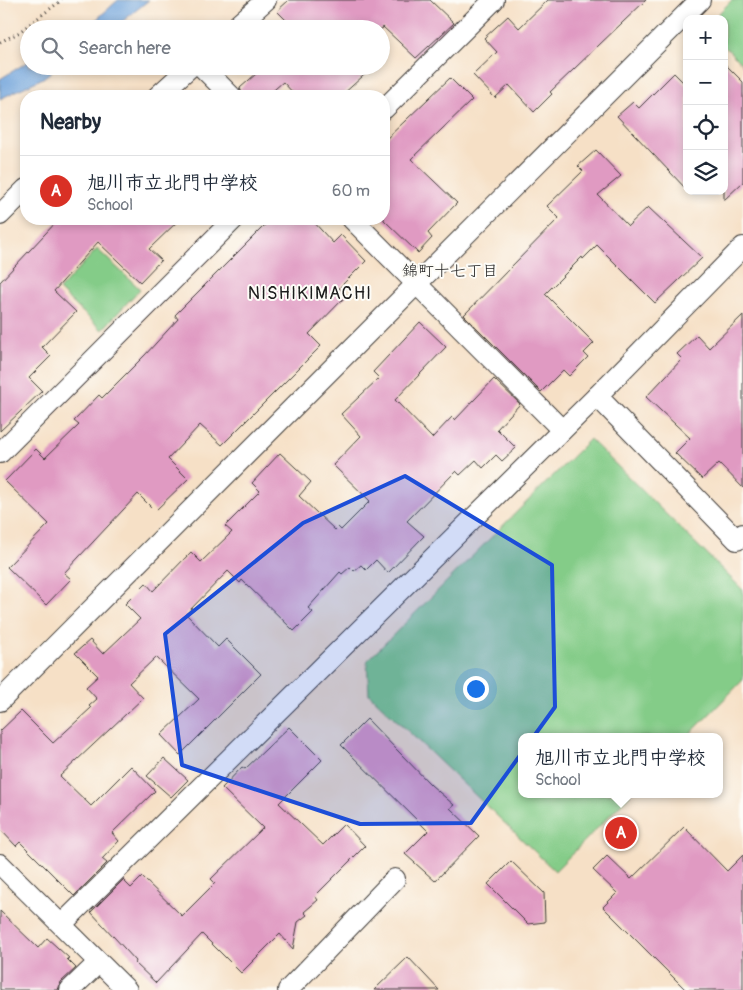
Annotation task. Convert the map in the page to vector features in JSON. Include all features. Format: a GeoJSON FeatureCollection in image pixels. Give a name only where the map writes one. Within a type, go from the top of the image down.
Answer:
{"type":"FeatureCollection","features":[{"type":"Feature","properties":{"kind":"street"},"geometry":{"type":"LineString","coordinates":[[243,20],[266,0]]}},
{"type":"Feature","properties":{"kind":"street"},"geometry":{"type":"LineString","coordinates":[[390,103],[494,0]]}},
{"type":"Feature","properties":{"kind":"street"},"geometry":{"type":"LineString","coordinates":[[0,701],[700,0]]}},
{"type":"Feature","properties":{"kind":"street"},"geometry":{"type":"LineString","coordinates":[[164,90],[180,75]]}},
{"type":"Feature","properties":{"kind":"street"},"geometry":{"type":"LineString","coordinates":[[210,75],[224,90]]}},
{"type":"Feature","properties":{"kind":"street"},"geometry":{"type":"LineString","coordinates":[[0,215],[20,195]]}},
{"type":"Feature","properties":{"kind":"street"},"geometry":{"type":"LineString","coordinates":[[0,453],[228,225]]}},
{"type":"Feature","properties":{"kind":"street"},"geometry":{"type":"LineString","coordinates":[[358,225],[562,430]]}},
{"type":"Feature","properties":{"kind":"street"},"geometry":{"type":"LineString","coordinates":[[62,924],[597,396],[743,247]]}},
{"type":"Feature","properties":{"kind":"street"},"geometry":{"type":"LineString","coordinates":[[597,396],[737,540],[743,534]]}},
{"type":"Feature","properties":{"kind":"street"},"geometry":{"type":"LineString","coordinates":[[0,864],[127,990]]}},
{"type":"Feature","properties":{"kind":"street"},"geometry":{"type":"LineString","coordinates":[[288,990],[395,879]]}},
{"type":"Feature","properties":{"kind":"street"},"geometry":{"type":"LineString","coordinates":[[70,990],[98,963]]}},
{"type":"Feature","properties":{"kind":"path"},"geometry":{"type":"LineString","coordinates":[[36,20],[62,0]]}},
{"type":"Feature","properties":{"kind":"path"},"geometry":{"type":"LineString","coordinates":[[0,42],[20,32]]}},
{"type":"Feature","properties":{"kind":"highlighted area"},"geometry":{"type":"Polygon","coordinates":[[[405,476],[552,565],[555,707],[471,823],[360,824],[182,765],[165,634],[303,523],[405,476]]]}},
{"type":"Feature","properties":{"kind":"green space"},"geometry":{"type":"Polygon","coordinates":[[[732,0],[743,0],[743,65],[728,50],[728,15],[717,15],[732,0]]]}},
{"type":"Feature","properties":{"kind":"green space"},"geometry":{"type":"Polygon","coordinates":[[[97,249],[140,289],[102,330],[59,290],[97,249]]]}},
{"type":"Feature","properties":{"kind":"green space"},"geometry":{"type":"Polygon","coordinates":[[[590,439],[743,590],[743,680],[691,733],[518,733],[518,798],[627,798],[555,871],[369,694],[367,661],[590,439]]]}},
{"type":"Feature","properties":{"kind":"water"},"geometry":{"type":"Polygon","coordinates":[[[118,0],[149,0],[124,20],[95,20],[118,0]]]}},
{"type":"Feature","properties":{"kind":"water"},"geometry":{"type":"Polygon","coordinates":[[[20,67],[20,75],[47,75],[0,99],[0,79],[20,67]]]}},
{"type":"Feature","properties":{"kind":"building"},"geometry":{"type":"Polygon","coordinates":[[[289,0],[430,0],[454,23],[416,58],[390,34],[390,20],[286,20],[277,11],[289,0]]]}},
{"type":"Feature","properties":{"kind":"building"},"geometry":{"type":"Polygon","coordinates":[[[548,0],[646,0],[550,92],[552,94],[534,112],[509,85],[495,98],[473,75],[497,52],[484,38],[508,16],[519,28],[548,0]]]}},
{"type":"Feature","properties":{"kind":"building"},"geometry":{"type":"Polygon","coordinates":[[[728,67],[743,82],[743,182],[724,200],[724,195],[728,195],[728,67]]]}},
{"type":"Feature","properties":{"kind":"building"},"geometry":{"type":"Polygon","coordinates":[[[674,73],[683,82],[683,186],[617,116],[633,102],[639,108],[674,73]]]}},
{"type":"Feature","properties":{"kind":"building"},"geometry":{"type":"Polygon","coordinates":[[[255,75],[364,75],[348,90],[290,90],[283,82],[274,90],[241,90],[240,88],[255,75]]]}},
{"type":"Feature","properties":{"kind":"building"},"geometry":{"type":"Polygon","coordinates":[[[450,78],[472,100],[411,159],[457,203],[428,233],[432,238],[418,253],[389,225],[390,135],[450,78]]]}},
{"type":"Feature","properties":{"kind":"building"},"geometry":{"type":"Polygon","coordinates":[[[596,150],[621,176],[598,195],[628,226],[648,207],[702,258],[655,303],[597,245],[583,259],[582,257],[545,294],[594,343],[584,353],[588,357],[569,376],[563,370],[541,392],[464,315],[559,218],[547,206],[583,171],[578,166],[596,150]]]}},
{"type":"Feature","properties":{"kind":"building"},"geometry":{"type":"Polygon","coordinates":[[[53,225],[174,225],[149,249],[161,260],[140,282],[98,242],[54,291],[76,312],[42,347],[51,356],[29,378],[42,391],[0,431],[0,282],[53,225]]]}},
{"type":"Feature","properties":{"kind":"building"},"geometry":{"type":"Polygon","coordinates":[[[265,225],[316,225],[333,243],[341,235],[366,261],[339,288],[347,295],[309,334],[321,346],[222,445],[200,425],[168,459],[188,479],[155,511],[138,494],[64,573],[71,579],[46,605],[7,567],[49,524],[5,481],[36,449],[45,458],[79,425],[74,421],[99,395],[102,398],[145,355],[178,319],[175,315],[265,225]]]}},
{"type":"Feature","properties":{"kind":"building"},"geometry":{"type":"Polygon","coordinates":[[[743,315],[743,488],[719,463],[702,479],[675,453],[690,438],[646,397],[682,359],[677,354],[697,335],[709,348],[743,315]]]}},
{"type":"Feature","properties":{"kind":"building"},"geometry":{"type":"Polygon","coordinates":[[[420,322],[446,347],[395,400],[432,438],[452,417],[455,420],[494,379],[520,404],[497,429],[516,448],[502,461],[496,455],[483,468],[476,460],[460,475],[456,471],[407,521],[424,536],[388,573],[376,560],[366,570],[361,565],[354,571],[350,567],[342,574],[340,572],[308,608],[313,612],[294,631],[242,580],[240,583],[228,571],[186,614],[218,647],[226,639],[261,674],[180,755],[161,735],[199,699],[156,657],[129,683],[143,698],[60,776],[91,806],[131,766],[155,791],[112,833],[119,841],[102,859],[107,863],[74,896],[20,842],[16,846],[0,829],[0,731],[21,711],[53,743],[91,708],[89,706],[97,699],[86,687],[98,676],[75,653],[90,640],[103,654],[140,619],[125,604],[146,583],[153,591],[191,552],[201,562],[232,532],[225,526],[260,491],[252,483],[280,453],[311,482],[299,496],[335,530],[338,527],[341,530],[370,501],[333,465],[361,436],[341,414],[379,378],[373,372],[420,322]]]}},
{"type":"Feature","properties":{"kind":"building"},"geometry":{"type":"Polygon","coordinates":[[[367,719],[431,785],[454,805],[450,808],[479,836],[435,881],[405,854],[428,831],[341,745],[367,719]]]}},
{"type":"Feature","properties":{"kind":"building"},"geometry":{"type":"Polygon","coordinates":[[[289,727],[322,760],[279,803],[323,845],[344,824],[365,846],[315,896],[318,900],[304,912],[307,915],[298,922],[293,949],[280,934],[241,973],[202,934],[156,983],[135,963],[136,961],[91,912],[123,880],[131,888],[142,877],[182,916],[215,883],[211,879],[263,828],[222,788],[242,767],[245,769],[289,727]]]}},
{"type":"Feature","properties":{"kind":"building"},"geometry":{"type":"Polygon","coordinates":[[[164,758],[188,780],[171,797],[147,776],[164,758]]]}},
{"type":"Feature","properties":{"kind":"building"},"geometry":{"type":"Polygon","coordinates":[[[684,827],[727,871],[743,855],[743,990],[686,990],[603,907],[617,893],[593,870],[607,856],[631,879],[684,827]]]}},
{"type":"Feature","properties":{"kind":"building"},"geometry":{"type":"Polygon","coordinates":[[[511,861],[544,893],[545,922],[528,924],[488,884],[511,861]]]}},
{"type":"Feature","properties":{"kind":"building"},"geometry":{"type":"Polygon","coordinates":[[[0,911],[38,948],[47,938],[69,958],[67,959],[76,968],[61,982],[58,990],[0,990],[0,911]]]}},
{"type":"Feature","properties":{"kind":"building"},"geometry":{"type":"Polygon","coordinates":[[[408,957],[439,990],[374,990],[408,957]]]}},
{"type":"Feature","properties":{"kind":"place","name":"旭川市立北門中学校"},"geometry":{"type":"Point","coordinates":[621,833]}},
{"type":"Feature","properties":{"kind":"district","name":"錦町十七丁目"},"geometry":{"type":"Point","coordinates":[450,271]}},
{"type":"Feature","properties":{"kind":"district","name":"NISHIKIMACHI"},"geometry":{"type":"Point","coordinates":[310,293]}}]}
